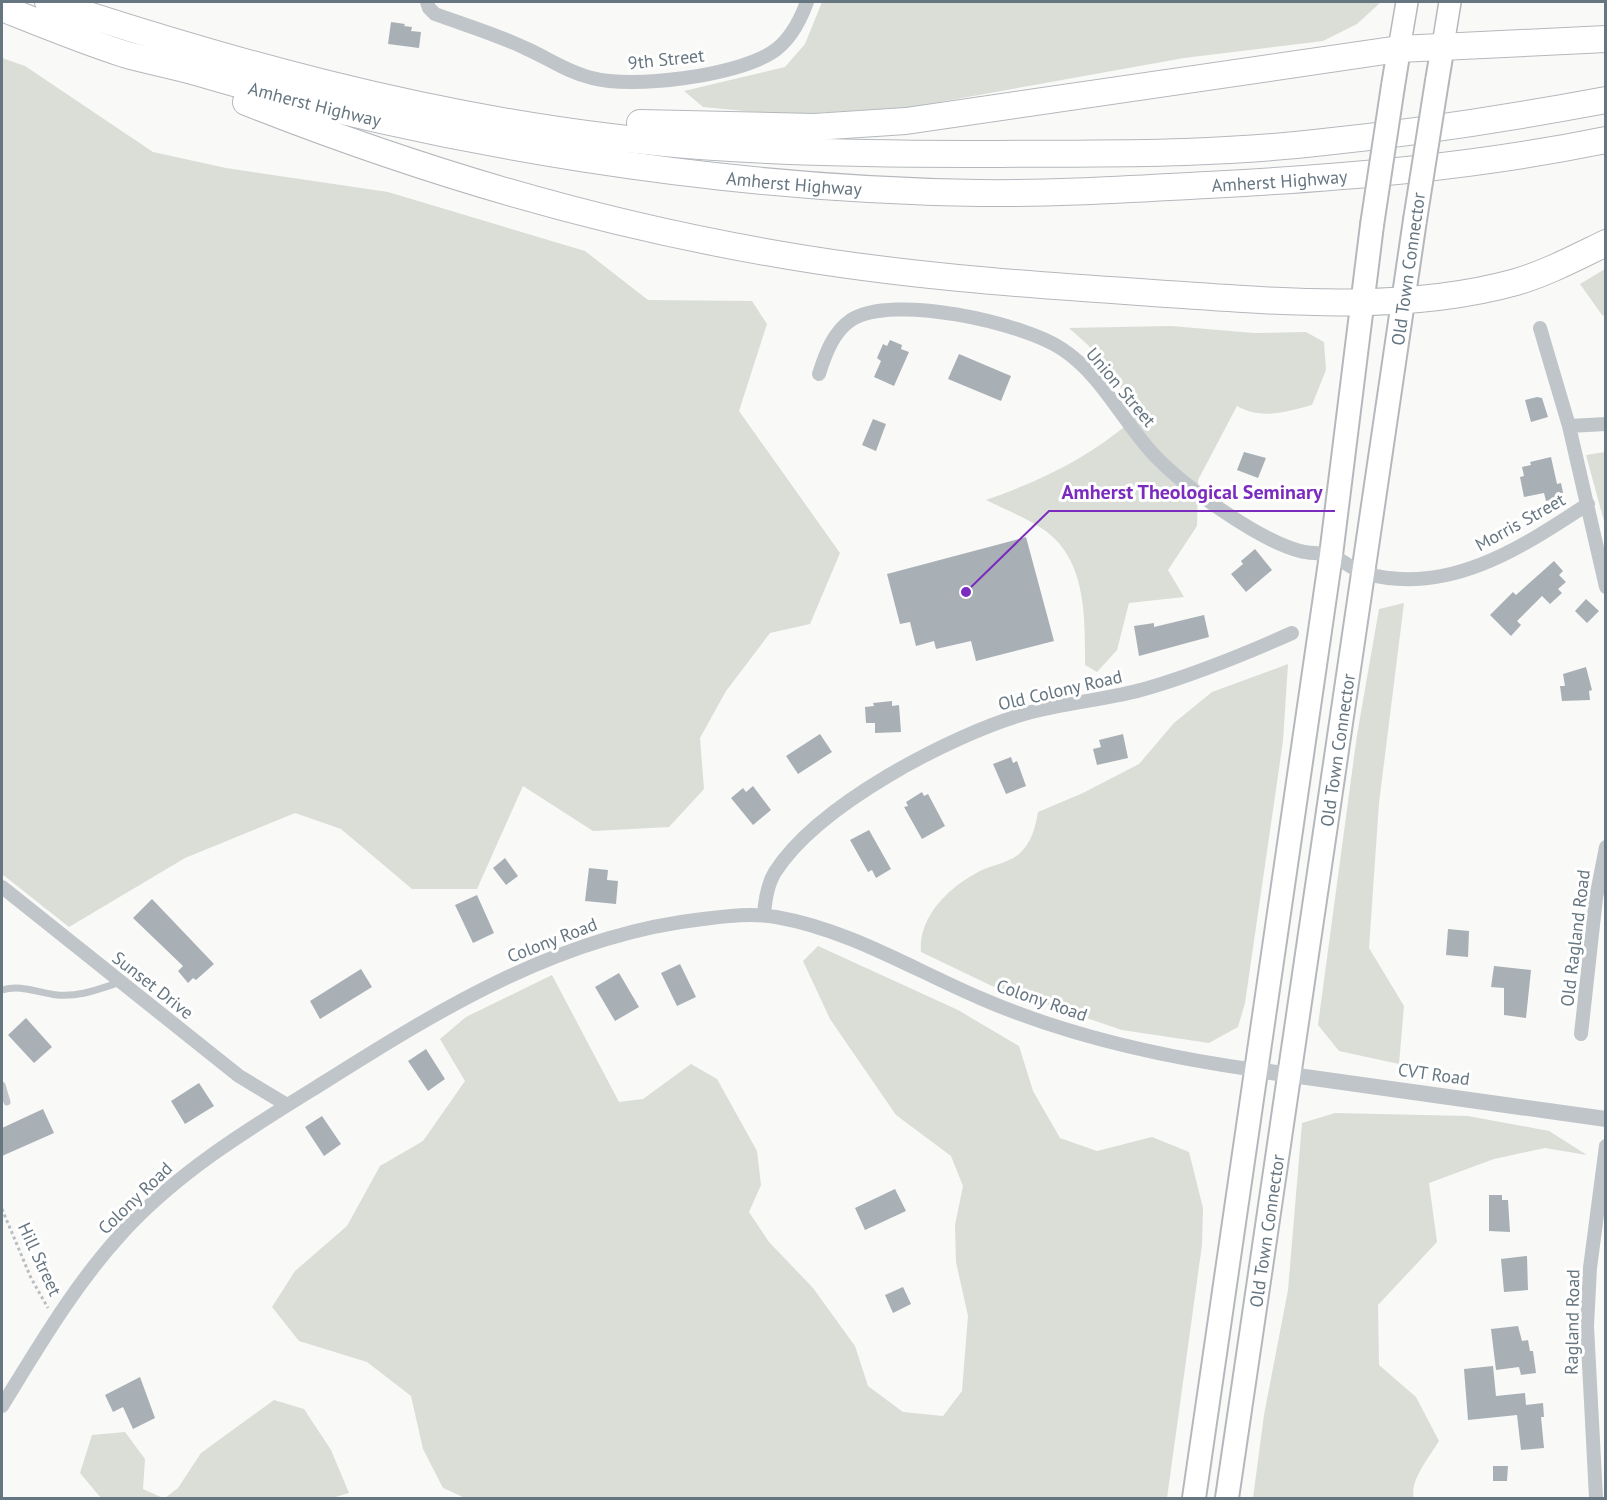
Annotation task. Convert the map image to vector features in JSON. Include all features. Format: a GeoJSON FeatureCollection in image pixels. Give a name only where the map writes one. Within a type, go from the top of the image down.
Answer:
{"type":"FeatureCollection","features":[{"type":"Feature","properties":{"kind":"highway","name":"Amherst Highway"},"geometry":{"type":"LineString","coordinates":[[48,2],[141,33],[254,65],[381,96],[501,120],[610,137],[722,147],[912,155],[1093,154],[1314,144],[1605,100]]}},
{"type":"Feature","properties":{"kind":"highway","name":"Amherst Highway"},"geometry":{"type":"LineString","coordinates":[[2,8],[123,54],[297,101],[441,133],[634,165],[850,188],[979,193],[1102,192],[1299,182],[1537,154],[1605,140]]}},
{"type":"Feature","properties":{"kind":"highway"},"geometry":{"type":"LineString","coordinates":[[381,96],[641,123],[814,127],[918,119],[1399,49],[1443,45],[1605,39]]}},
{"type":"Feature","properties":{"kind":"highway","name":"Old Town Connector"},"geometry":{"type":"LineString","coordinates":[[1227,1498],[1362,573],[1443,45]]}},
{"type":"Feature","properties":{"kind":"highway","name":"Old Town Connector"},"geometry":{"type":"LineString","coordinates":[[1194,1498],[1331,555],[1372,225],[1399,49]]}},
{"type":"Feature","properties":{"kind":"highway"},"geometry":{"type":"LineString","coordinates":[[123,54],[339,139],[492,188],[628,224],[766,252],[992,283],[1236,299],[1362,303],[1404,300],[1514,282],[1605,243]]}},
{"type":"Feature","properties":{"kind":"main road","name":"Old Town Connector"},"geometry":{"type":"LineString","coordinates":[[1399,49],[1407,2]]}},
{"type":"Feature","properties":{"kind":"main road","name":"Old Town Connector"},"geometry":{"type":"LineString","coordinates":[[1443,45],[1450,2]]}},
{"type":"Feature","properties":{"kind":"street","name":"9th Street"},"geometry":{"type":"LineString","coordinates":[[428,2],[429,8],[435,14],[526,48],[569,71],[594,79],[642,82],[723,70],[771,53],[791,34],[807,2]]}},
{"type":"Feature","properties":{"kind":"street","name":"Union Street"},"geometry":{"type":"LineString","coordinates":[[819,374],[827,350],[838,333],[849,321],[860,315],[918,309],[1022,330],[1063,350],[1083,366],[1143,442],[1176,477],[1263,535],[1299,551],[1331,555],[1362,573]]}},
{"type":"Feature","properties":{"kind":"street"},"geometry":{"type":"LineString","coordinates":[[1540,328],[1569,426],[1605,586]]}},
{"type":"Feature","properties":{"kind":"street"},"geometry":{"type":"LineString","coordinates":[[1569,426],[1605,424]]}},
{"type":"Feature","properties":{"kind":"street","name":"Morris Street"},"geometry":{"type":"LineString","coordinates":[[1362,573],[1417,578],[1441,576],[1478,567],[1535,539],[1588,504]]}},
{"type":"Feature","properties":{"kind":"street","name":"Old Colony Road"},"geometry":{"type":"LineString","coordinates":[[764,915],[766,894],[774,873],[811,830],[896,772],[958,738],[1027,713],[1124,694],[1195,673],[1292,633]]}},
{"type":"Feature","properties":{"kind":"street","name":"Old Ragland Road"},"geometry":{"type":"LineString","coordinates":[[1581,1034],[1596,898],[1605,847]]}},
{"type":"Feature","properties":{"kind":"street","name":"Sunset Drive"},"geometry":{"type":"LineString","coordinates":[[2,887],[239,1076],[287,1105]]}},
{"type":"Feature","properties":{"kind":"street","name":"Colony Road"},"geometry":{"type":"LineString","coordinates":[[2,1406],[56,1319],[93,1267],[124,1231],[194,1167],[287,1105],[428,1017],[523,969],[630,931],[667,923],[741,915],[764,915],[821,927],[1041,1023],[1174,1058],[1256,1070]]}},
{"type":"Feature","properties":{"kind":"street","name":"CVT Road"},"geometry":{"type":"LineString","coordinates":[[1256,1070],[1605,1119]]}},
{"type":"Feature","properties":{"kind":"street","name":"Ragland Road"},"geometry":{"type":"LineString","coordinates":[[1596,1498],[1587,1326],[1590,1268],[1605,1146]]}},
{"type":"Feature","properties":{"kind":"lane"},"geometry":{"type":"LineString","coordinates":[[2,990],[25,988],[55,995],[78,995],[121,982]]}},
{"type":"Feature","properties":{"kind":"lane"},"geometry":{"type":"LineString","coordinates":[[2,1085],[7,1102]]}},
{"type":"Feature","properties":{"kind":"path","name":"Hill Street"},"geometry":{"type":"LineString","coordinates":[[2,1209],[31,1278],[56,1319]]}},
{"type":"Feature","properties":{"kind":"shaded area"},"geometry":{"type":"Polygon","coordinates":[[[822,2],[1381,2],[1357,24],[1323,41],[1184,58],[912,107],[785,115],[703,107],[684,91],[785,67],[805,44],[822,2]]]}},
{"type":"Feature","properties":{"kind":"shaded area"},"geometry":{"type":"Polygon","coordinates":[[[2,58],[25,66],[153,152],[226,168],[388,192],[585,251],[648,300],[752,301],[767,324],[739,411],[840,553],[810,624],[770,633],[726,691],[700,738],[704,789],[669,827],[593,831],[523,786],[477,889],[412,889],[341,829],[295,813],[185,858],[69,927],[2,874],[2,58]]]}},
{"type":"Feature","properties":{"kind":"shaded area"},"geometry":{"type":"Polygon","coordinates":[[[1605,269],[1606,316],[1602,315],[1580,284],[1605,269]]]}},
{"type":"Feature","properties":{"kind":"shaded area"},"geometry":{"type":"Polygon","coordinates":[[[1171,326],[1254,333],[1306,332],[1324,342],[1326,370],[1312,405],[1265,414],[1237,406],[1198,480],[1197,526],[1168,570],[1184,597],[1129,603],[1117,650],[1097,672],[1085,665],[1084,611],[1077,576],[1070,559],[1047,532],[986,500],[1068,465],[1105,442],[1140,413],[1088,345],[1069,328],[1171,326]]]}},
{"type":"Feature","properties":{"kind":"shaded area"},"geometry":{"type":"Polygon","coordinates":[[[1606,452],[1605,525],[1586,455],[1606,452]]]}},
{"type":"Feature","properties":{"kind":"shaded area"},"geometry":{"type":"Polygon","coordinates":[[[1404,603],[1379,803],[1369,948],[1404,1006],[1399,1064],[1339,1051],[1318,1025],[1357,735],[1379,609],[1404,603]]]}},
{"type":"Feature","properties":{"kind":"shaded area"},"geometry":{"type":"Polygon","coordinates":[[[1288,664],[1283,741],[1245,1003],[1238,1027],[1209,1043],[1122,1030],[992,986],[921,952],[924,928],[944,897],[978,872],[1019,854],[1030,840],[1038,812],[1083,793],[1139,764],[1174,723],[1212,692],[1288,664]]]}},
{"type":"Feature","properties":{"kind":"shaded area"},"geometry":{"type":"Polygon","coordinates":[[[818,946],[958,1010],[1019,1046],[1033,1091],[1060,1138],[1097,1151],[1152,1137],[1189,1152],[1203,1208],[1202,1245],[1167,1498],[465,1498],[443,1488],[423,1449],[411,1396],[367,1362],[299,1341],[272,1307],[295,1271],[347,1226],[380,1166],[423,1141],[465,1081],[440,1039],[466,1017],[552,975],[619,1102],[643,1099],[691,1064],[717,1079],[757,1151],[761,1185],[749,1212],[769,1242],[813,1288],[855,1346],[868,1386],[903,1412],[943,1416],[962,1391],[968,1316],[956,1262],[955,1225],[963,1186],[951,1156],[896,1115],[830,1019],[803,961],[818,946]]]}},
{"type":"Feature","properties":{"kind":"shaded area"},"geometry":{"type":"Polygon","coordinates":[[[1335,1113],[1468,1116],[1549,1131],[1587,1155],[1545,1148],[1494,1159],[1429,1183],[1437,1242],[1378,1305],[1379,1365],[1416,1397],[1439,1441],[1417,1476],[1413,1491],[1414,1498],[1253,1498],[1264,1415],[1288,1290],[1302,1123],[1335,1113]]]}},
{"type":"Feature","properties":{"kind":"shaded area"},"geometry":{"type":"Polygon","coordinates":[[[274,1400],[304,1409],[331,1450],[349,1493],[332,1498],[165,1498],[178,1488],[201,1453],[274,1400]]]}},
{"type":"Feature","properties":{"kind":"shaded area"},"geometry":{"type":"Polygon","coordinates":[[[125,1432],[145,1459],[143,1489],[163,1498],[101,1498],[80,1473],[92,1435],[125,1432]]]}},
{"type":"Feature","properties":{"kind":"building"},"geometry":{"type":"Polygon","coordinates":[[[391,22],[405,24],[404,26],[412,27],[411,31],[421,32],[419,48],[388,44],[391,22]]]}},
{"type":"Feature","properties":{"kind":"building"},"geometry":{"type":"Polygon","coordinates":[[[890,340],[902,345],[901,349],[909,352],[894,386],[874,377],[881,361],[877,358],[883,344],[887,346],[890,340]]]}},
{"type":"Feature","properties":{"kind":"building"},"geometry":{"type":"Polygon","coordinates":[[[959,354],[1011,376],[1001,401],[948,379],[959,354]]]}},
{"type":"Feature","properties":{"kind":"building"},"geometry":{"type":"Polygon","coordinates":[[[1542,398],[1548,417],[1531,422],[1525,400],[1542,398]]]}},
{"type":"Feature","properties":{"kind":"building"},"geometry":{"type":"Polygon","coordinates":[[[873,419],[886,424],[876,451],[862,445],[873,419]]]}},
{"type":"Feature","properties":{"kind":"building"},"geometry":{"type":"Polygon","coordinates":[[[1244,452],[1266,458],[1258,478],[1237,470],[1244,452]]]}},
{"type":"Feature","properties":{"kind":"building"},"geometry":{"type":"Polygon","coordinates":[[[1551,457],[1557,484],[1561,483],[1564,497],[1546,501],[1544,493],[1524,497],[1520,477],[1524,476],[1522,467],[1531,465],[1530,462],[1551,457]]]}},
{"type":"Feature","properties":{"kind":"building"},"geometry":{"type":"Polygon","coordinates":[[[1026,537],[1054,641],[976,661],[971,641],[936,649],[934,641],[916,646],[910,622],[900,624],[887,574],[1026,537]]]}},
{"type":"Feature","properties":{"kind":"building"},"geometry":{"type":"Polygon","coordinates":[[[1255,549],[1272,570],[1246,592],[1231,574],[1255,549]]]}},
{"type":"Feature","properties":{"kind":"building"},"geometry":{"type":"Polygon","coordinates":[[[1554,561],[1563,571],[1559,575],[1566,582],[1558,589],[1562,593],[1550,604],[1542,596],[1517,621],[1521,625],[1511,636],[1490,615],[1513,592],[1516,595],[1554,561]]]}},
{"type":"Feature","properties":{"kind":"building"},"geometry":{"type":"Polygon","coordinates":[[[1586,599],[1599,611],[1587,623],[1575,611],[1586,599]]]}},
{"type":"Feature","properties":{"kind":"building"},"geometry":{"type":"Polygon","coordinates":[[[1204,615],[1209,637],[1139,656],[1134,626],[1154,623],[1154,627],[1204,615]]]}},
{"type":"Feature","properties":{"kind":"building"},"geometry":{"type":"Polygon","coordinates":[[[1586,667],[1592,690],[1589,691],[1590,700],[1562,701],[1560,686],[1565,686],[1563,674],[1586,667]]]}},
{"type":"Feature","properties":{"kind":"building"},"geometry":{"type":"Polygon","coordinates":[[[892,701],[892,706],[899,705],[901,732],[875,733],[875,723],[866,723],[865,707],[874,706],[873,703],[892,701]]]}},
{"type":"Feature","properties":{"kind":"building"},"geometry":{"type":"Polygon","coordinates":[[[820,734],[832,752],[798,774],[786,756],[820,734]]]}},
{"type":"Feature","properties":{"kind":"building"},"geometry":{"type":"Polygon","coordinates":[[[1123,734],[1128,758],[1097,765],[1093,749],[1101,747],[1099,740],[1123,734]]]}},
{"type":"Feature","properties":{"kind":"building"},"geometry":{"type":"Polygon","coordinates":[[[1011,757],[1013,763],[1017,761],[1026,786],[1006,794],[993,764],[1011,757]]]}},
{"type":"Feature","properties":{"kind":"building"},"geometry":{"type":"Polygon","coordinates":[[[753,786],[771,810],[753,825],[731,798],[743,788],[746,792],[753,786]]]}},
{"type":"Feature","properties":{"kind":"building"},"geometry":{"type":"Polygon","coordinates":[[[922,792],[924,796],[928,794],[945,826],[922,839],[904,807],[908,806],[906,802],[922,792]]]}},
{"type":"Feature","properties":{"kind":"building"},"geometry":{"type":"Polygon","coordinates":[[[869,830],[891,869],[876,878],[872,870],[868,872],[850,840],[869,830]]]}},
{"type":"Feature","properties":{"kind":"building"},"geometry":{"type":"Polygon","coordinates":[[[505,858],[518,876],[506,885],[493,868],[505,858]]]}},
{"type":"Feature","properties":{"kind":"building"},"geometry":{"type":"Polygon","coordinates":[[[589,868],[608,870],[607,880],[618,881],[616,904],[585,901],[589,868]]]}},
{"type":"Feature","properties":{"kind":"building"},"geometry":{"type":"Polygon","coordinates":[[[477,895],[494,933],[473,943],[455,905],[477,895]]]}},
{"type":"Feature","properties":{"kind":"building"},"geometry":{"type":"Polygon","coordinates":[[[152,899],[214,964],[196,980],[193,978],[188,983],[178,971],[183,966],[133,918],[152,899]]]}},
{"type":"Feature","properties":{"kind":"building"},"geometry":{"type":"Polygon","coordinates":[[[1448,929],[1469,931],[1468,957],[1446,955],[1448,929]]]}},
{"type":"Feature","properties":{"kind":"building"},"geometry":{"type":"Polygon","coordinates":[[[680,964],[696,997],[677,1006],[661,973],[680,964]]]}},
{"type":"Feature","properties":{"kind":"building"},"geometry":{"type":"Polygon","coordinates":[[[1494,966],[1531,970],[1526,1018],[1504,1015],[1504,988],[1491,987],[1494,966]]]}},
{"type":"Feature","properties":{"kind":"building"},"geometry":{"type":"Polygon","coordinates":[[[361,969],[372,987],[320,1019],[310,1001],[361,969]]]}},
{"type":"Feature","properties":{"kind":"building"},"geometry":{"type":"Polygon","coordinates":[[[619,973],[639,1007],[615,1021],[595,987],[619,973]]]}},
{"type":"Feature","properties":{"kind":"building"},"geometry":{"type":"Polygon","coordinates":[[[26,1018],[52,1047],[34,1063],[8,1035],[26,1018]]]}},
{"type":"Feature","properties":{"kind":"building"},"geometry":{"type":"Polygon","coordinates":[[[426,1049],[445,1079],[428,1091],[408,1061],[426,1049]]]}},
{"type":"Feature","properties":{"kind":"building"},"geometry":{"type":"Polygon","coordinates":[[[199,1083],[214,1106],[185,1124],[171,1101],[199,1083]]]}},
{"type":"Feature","properties":{"kind":"building"},"geometry":{"type":"Polygon","coordinates":[[[43,1109],[54,1133],[2,1156],[2,1128],[43,1109]]]}},
{"type":"Feature","properties":{"kind":"building"},"geometry":{"type":"Polygon","coordinates":[[[322,1116],[341,1144],[324,1156],[305,1127],[322,1116]]]}},
{"type":"Feature","properties":{"kind":"building"},"geometry":{"type":"Polygon","coordinates":[[[895,1189],[906,1211],[865,1230],[855,1208],[895,1189]]]}},
{"type":"Feature","properties":{"kind":"building"},"geometry":{"type":"Polygon","coordinates":[[[1489,1195],[1502,1195],[1502,1200],[1508,1200],[1510,1232],[1489,1231],[1489,1195]]]}},
{"type":"Feature","properties":{"kind":"building"},"geometry":{"type":"Polygon","coordinates":[[[1527,1256],[1528,1290],[1504,1292],[1501,1259],[1527,1256]]]}},
{"type":"Feature","properties":{"kind":"building"},"geometry":{"type":"Polygon","coordinates":[[[903,1287],[911,1304],[893,1313],[885,1295],[903,1287]]]}},
{"type":"Feature","properties":{"kind":"building"},"geometry":{"type":"Polygon","coordinates":[[[1518,1326],[1522,1341],[1528,1340],[1530,1351],[1533,1351],[1536,1373],[1521,1375],[1519,1367],[1496,1370],[1491,1329],[1518,1326]]]}},
{"type":"Feature","properties":{"kind":"building"},"geometry":{"type":"Polygon","coordinates":[[[1493,1366],[1496,1396],[1525,1393],[1526,1405],[1543,1403],[1544,1417],[1541,1417],[1544,1448],[1521,1450],[1517,1415],[1468,1420],[1464,1369],[1493,1366]]]}},
{"type":"Feature","properties":{"kind":"building"},"geometry":{"type":"Polygon","coordinates":[[[140,1377],[155,1418],[133,1429],[123,1407],[113,1412],[105,1395],[140,1377]]]}},
{"type":"Feature","properties":{"kind":"building"},"geometry":{"type":"Polygon","coordinates":[[[1493,1466],[1508,1466],[1507,1481],[1493,1481],[1493,1466]]]}},
{"type":"Feature","properties":{"kind":"place","name":"Amherst Theological Seminary"},"geometry":{"type":"Point","coordinates":[966,592]}}]}
